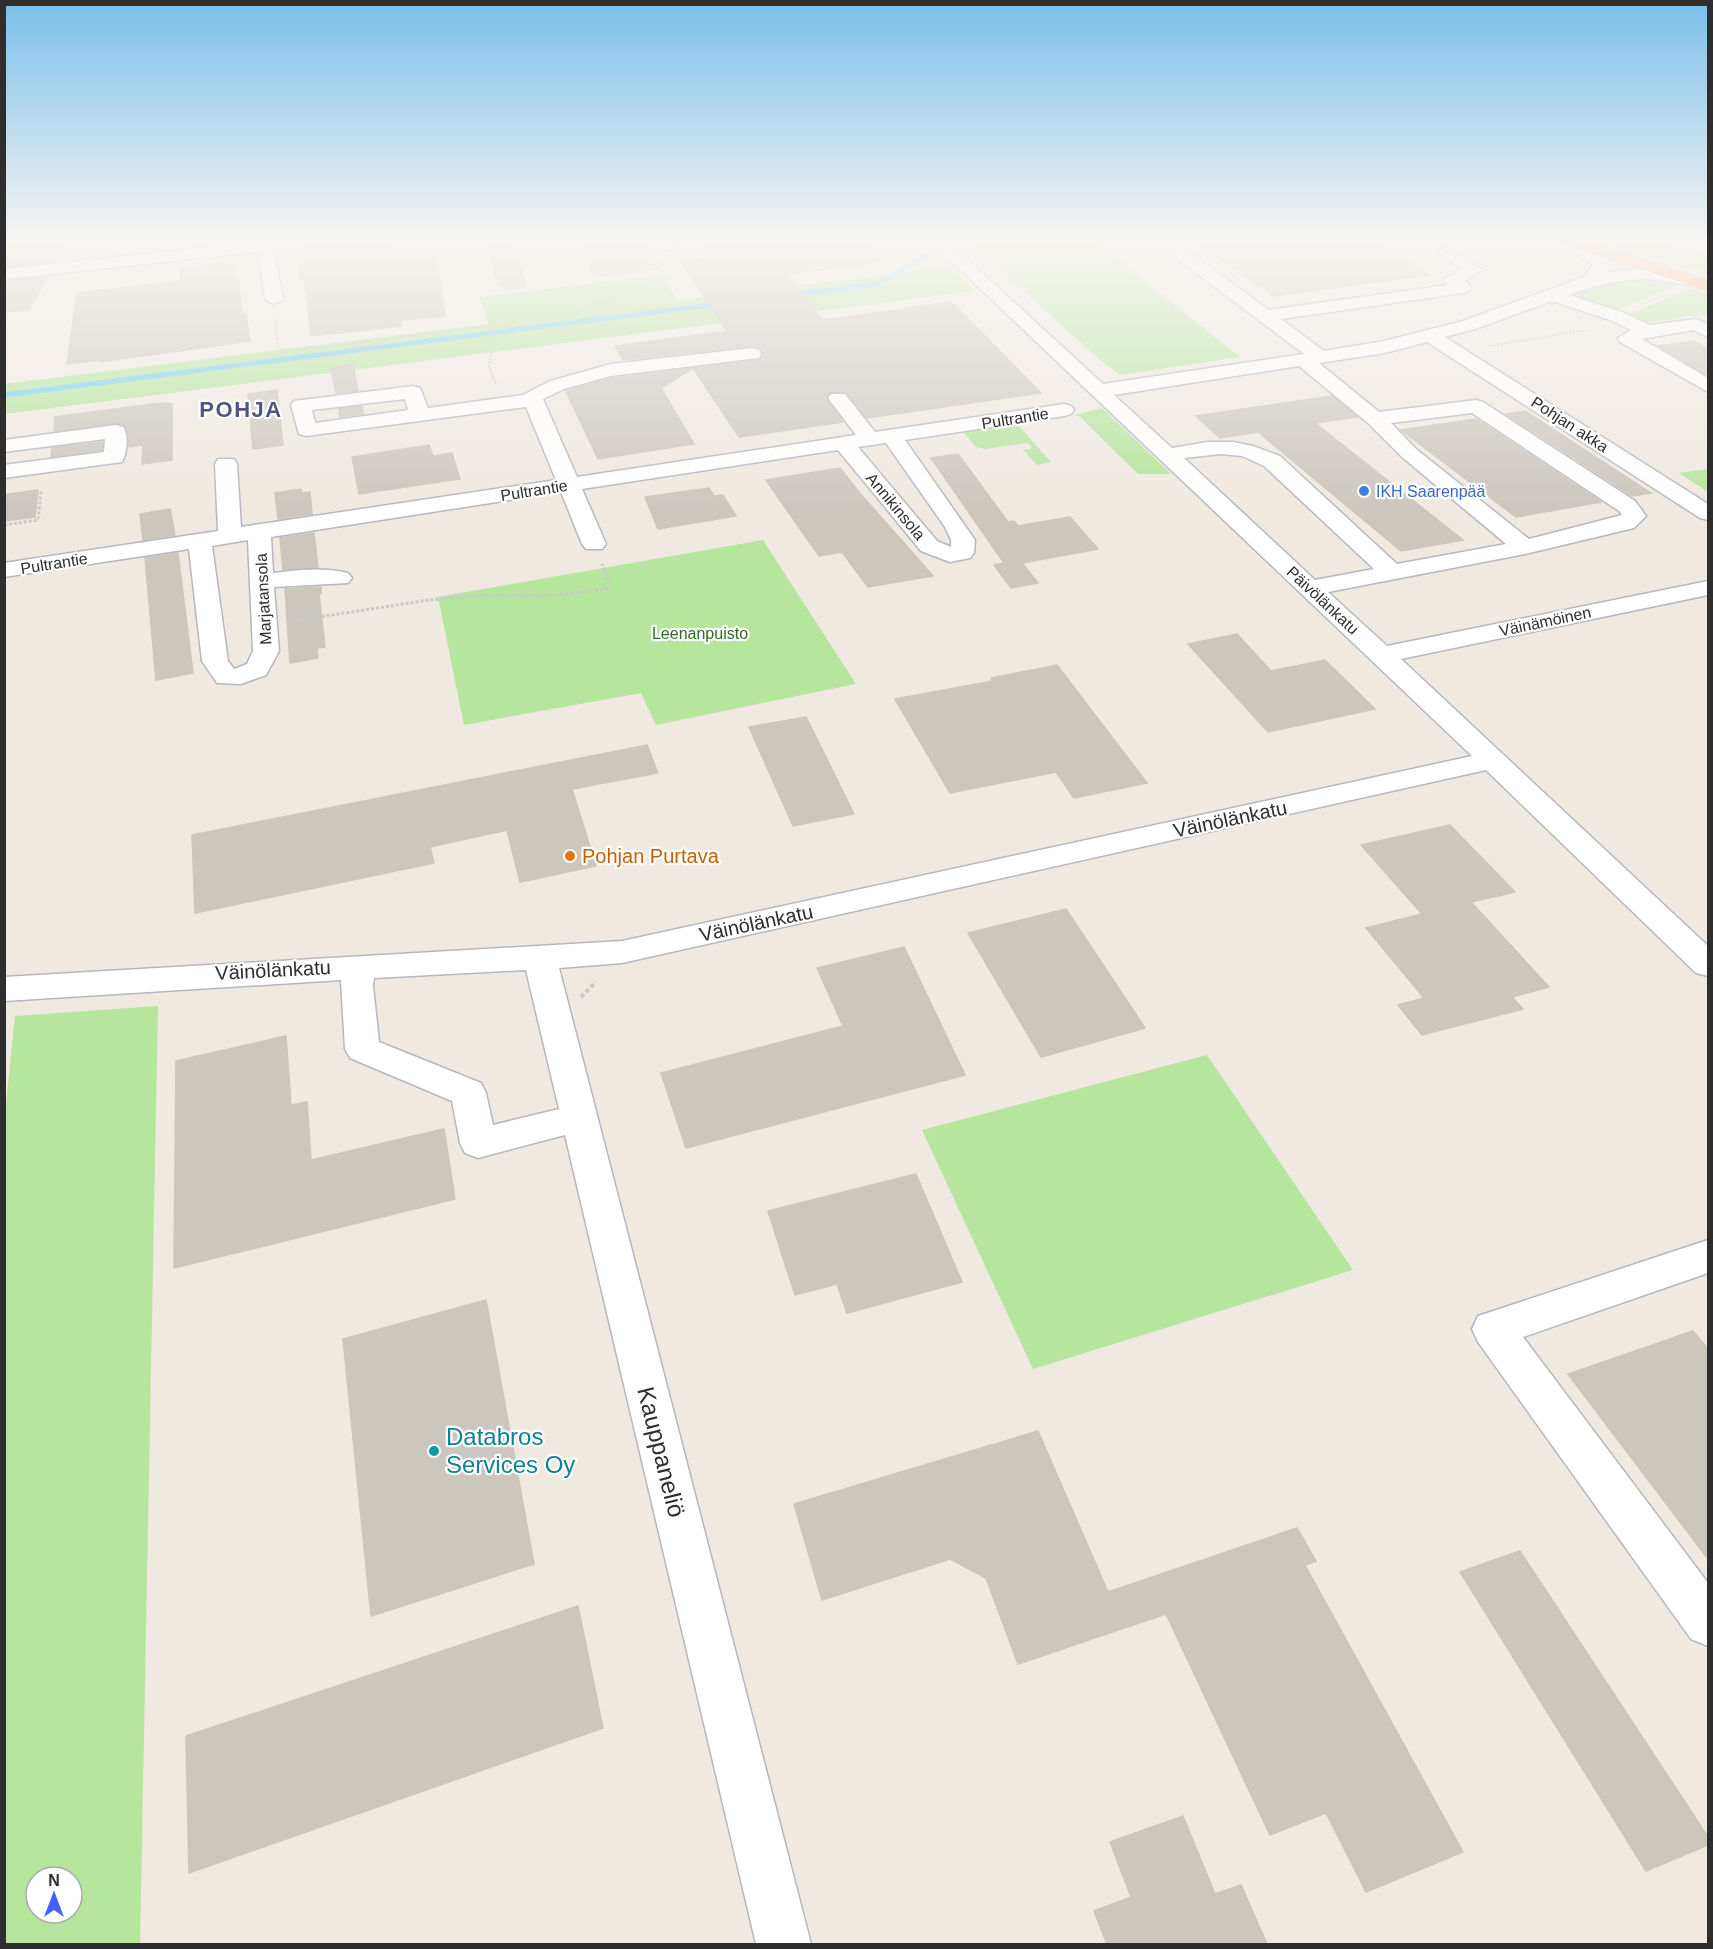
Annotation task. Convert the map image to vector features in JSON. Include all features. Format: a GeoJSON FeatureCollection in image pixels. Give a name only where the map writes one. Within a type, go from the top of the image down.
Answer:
{"type":"FeatureCollection","features":[{"type":"Feature","properties":{"kind":"street","name":"Päivölänkatu"},"geometry":{"type":"LineString","coordinates":[[1032,329],[1382,655],[1708,965]]}},
{"type":"Feature","properties":{"kind":"street"},"geometry":{"type":"LineString","coordinates":[[1279,329],[1409,453],[1526,547]]}},
{"type":"Feature","properties":{"kind":"street"},"geometry":{"type":"LineString","coordinates":[[1099,391],[1312,359],[1431,336],[1454,329]]}},
{"type":"Feature","properties":{"kind":"street"},"geometry":{"type":"LineString","coordinates":[[1644,329],[1648,331]]}},
{"type":"Feature","properties":{"kind":"street"},"geometry":{"type":"LineString","coordinates":[[1662,329],[1628,338],[1708,386]]}},
{"type":"Feature","properties":{"kind":"street","name":"Pohjan akka"},"geometry":{"type":"LineString","coordinates":[[1431,336],[1708,513]]}},
{"type":"Feature","properties":{"kind":"street"},"geometry":{"type":"LineString","coordinates":[[413,392],[299,395],[307,437],[420,415],[532,399],[583,367],[752,354]]}},
{"type":"Feature","properties":{"kind":"street"},"geometry":{"type":"LineString","coordinates":[[411,370],[413,392],[420,415]]}},
{"type":"Feature","properties":{"kind":"street","name":"Annikinsola"},"geometry":{"type":"LineString","coordinates":[[838,398],[881,438],[956,527],[963,540],[962,553],[950,555],[929,546],[844,444]]}},
{"type":"Feature","properties":{"kind":"street"},"geometry":{"type":"LineString","coordinates":[[532,399],[594,544]]}},
{"type":"Feature","properties":{"kind":"street"},"geometry":{"type":"LineString","coordinates":[[1310,588],[1526,547],[1626,523],[1635,516],[1627,506],[1476,406],[1375,419]]}},
{"type":"Feature","properties":{"kind":"street"},"geometry":{"type":"LineString","coordinates":[[4,472],[114,463],[117,408]]}},
{"type":"Feature","properties":{"kind":"street","name":"Pultrantie"},"geometry":{"type":"LineString","coordinates":[[4,570],[1064,410]]}},
{"type":"Feature","properties":{"kind":"street"},"geometry":{"type":"LineString","coordinates":[[4,446],[116,431]]}},
{"type":"Feature","properties":{"kind":"street"},"geometry":{"type":"LineString","coordinates":[[1168,454],[1232,446],[1254,451],[1272,461],[1392,572]]}},
{"type":"Feature","properties":{"kind":"street","name":"Marjatansola"},"geometry":{"type":"LineString","coordinates":[[226,464],[230,536]]}},
{"type":"Feature","properties":{"kind":"street","name":"Marjatansola"},"geometry":{"type":"LineString","coordinates":[[200,541],[215,661],[226,677],[252,674],[262,665],[266,651],[259,532]]}},
{"type":"Feature","properties":{"kind":"street"},"geometry":{"type":"LineString","coordinates":[[262,581],[313,576],[340,578]]}},
{"type":"Feature","properties":{"kind":"street","name":"Väinämöinen"},"geometry":{"type":"LineString","coordinates":[[1382,655],[1708,588]]}},
{"type":"Feature","properties":{"kind":"street","name":"Väinölänkatu"},"geometry":{"type":"LineString","coordinates":[[4,989],[137,977],[622,952],[1493,760]]}},
{"type":"Feature","properties":{"kind":"street","name":"Kauppaneliö"},"geometry":{"type":"LineString","coordinates":[[540,958],[783,1944]]}},
{"type":"Feature","properties":{"kind":"street"},"geometry":{"type":"LineString","coordinates":[[360,966],[356,986],[362,1049],[468,1094],[478,1143],[578,1118]]}},
{"type":"Feature","properties":{"kind":"street"},"geometry":{"type":"LineString","coordinates":[[1708,1257],[1493,1329],[1708,1622]]}},
{"type":"Feature","properties":{"kind":"path"},"geometry":{"type":"LineString","coordinates":[[276,329],[278,347],[288,351],[491,329],[494,339],[489,367],[501,395],[532,399]]}},
{"type":"Feature","properties":{"kind":"path"},"geometry":{"type":"LineString","coordinates":[[4,525],[38,520],[41,490]]}},
{"type":"Feature","properties":{"kind":"path"},"geometry":{"type":"LineString","coordinates":[[265,625],[439,599],[558,595],[611,588],[594,544]]}},
{"type":"Feature","properties":{"kind":"green space"},"geometry":{"type":"Polygon","coordinates":[[[449,329],[676,329],[5,414],[4,384],[449,329]]]}},
{"type":"Feature","properties":{"kind":"green space"},"geometry":{"type":"Polygon","coordinates":[[[1066,329],[1205,329],[1240,357],[1121,375],[1101,361],[1066,329]]]}},
{"type":"Feature","properties":{"kind":"green space"},"geometry":{"type":"Polygon","coordinates":[[[1102,408],[1171,474],[1138,474],[1080,417],[1074,415],[1102,408]]]}},
{"type":"Feature","properties":{"kind":"green space"},"geometry":{"type":"Polygon","coordinates":[[[1017,424],[1051,462],[1037,465],[1023,450],[1032,448],[1028,443],[985,449],[976,447],[963,432],[1017,424]]]}},
{"type":"Feature","properties":{"kind":"green space"},"geometry":{"type":"Polygon","coordinates":[[[1708,469],[1708,492],[1679,473],[1708,469]]]}},
{"type":"Feature","properties":{"kind":"green space","name":"Leenanpuisto"},"geometry":{"type":"Polygon","coordinates":[[[763,540],[856,684],[656,725],[641,693],[464,725],[438,597],[763,540]]]}},
{"type":"Feature","properties":{"kind":"green space"},"geometry":{"type":"Polygon","coordinates":[[[158,1006],[140,1944],[5,1944],[4,1123],[15,1016],[158,1006]]]}},
{"type":"Feature","properties":{"kind":"green space"},"geometry":{"type":"Polygon","coordinates":[[[1207,1055],[1353,1270],[1033,1369],[922,1130],[1207,1055]]]}},
{"type":"Feature","properties":{"kind":"building"},"geometry":{"type":"Polygon","coordinates":[[[72,329],[248,329],[250,341],[100,362],[100,360],[67,364],[72,329]]]}},
{"type":"Feature","properties":{"kind":"building"},"geometry":{"type":"Polygon","coordinates":[[[310,329],[374,329],[311,336],[310,329]]]}},
{"type":"Feature","properties":{"kind":"building"},"geometry":{"type":"Polygon","coordinates":[[[726,329],[978,329],[1041,393],[867,418],[847,393],[831,392],[826,399],[843,422],[739,437],[693,368],[759,360],[763,355],[760,348],[752,346],[623,360],[615,346],[727,331],[726,329]]]}},
{"type":"Feature","properties":{"kind":"building"},"geometry":{"type":"Polygon","coordinates":[[[1694,341],[1708,349],[1708,376],[1659,346],[1694,341]]]}},
{"type":"Feature","properties":{"kind":"building"},"geometry":{"type":"Polygon","coordinates":[[[353,364],[358,391],[336,393],[331,368],[353,364]]]}},
{"type":"Feature","properties":{"kind":"building"},"geometry":{"type":"Polygon","coordinates":[[[693,368],[661,388],[694,444],[598,459],[566,391],[610,379],[693,368]]]}},
{"type":"Feature","properties":{"kind":"building"},"geometry":{"type":"Polygon","coordinates":[[[277,390],[283,445],[253,449],[248,394],[277,390]]]}},
{"type":"Feature","properties":{"kind":"building","name":"IKH Saarenpää"},"geometry":{"type":"Polygon","coordinates":[[[1332,396],[1357,417],[1315,423],[1463,540],[1401,551],[1258,432],[1220,438],[1196,416],[1332,396]]]}},
{"type":"Feature","properties":{"kind":"building"},"geometry":{"type":"Polygon","coordinates":[[[161,403],[172,404],[172,460],[142,464],[143,445],[129,447],[127,429],[117,423],[54,431],[55,417],[161,403]]]}},
{"type":"Feature","properties":{"kind":"building"},"geometry":{"type":"Polygon","coordinates":[[[362,406],[363,414],[340,417],[339,409],[362,406]]]}},
{"type":"Feature","properties":{"kind":"building"},"geometry":{"type":"Polygon","coordinates":[[[1525,411],[1651,493],[1632,496],[1506,414],[1525,411]]]}},
{"type":"Feature","properties":{"kind":"building"},"geometry":{"type":"Polygon","coordinates":[[[1476,419],[1601,502],[1516,517],[1401,430],[1476,419]]]}},
{"type":"Feature","properties":{"kind":"building"},"geometry":{"type":"Polygon","coordinates":[[[103,442],[102,450],[51,457],[52,448],[103,442]]]}},
{"type":"Feature","properties":{"kind":"building"},"geometry":{"type":"Polygon","coordinates":[[[429,445],[433,456],[452,453],[460,479],[359,494],[352,457],[429,445]]]}},
{"type":"Feature","properties":{"kind":"building"},"geometry":{"type":"Polygon","coordinates":[[[958,454],[1008,522],[1014,521],[1018,526],[1070,517],[1098,549],[1022,563],[1038,583],[1011,588],[994,565],[1004,563],[931,458],[958,454]]]}},
{"type":"Feature","properties":{"kind":"building"},"geometry":{"type":"Polygon","coordinates":[[[840,468],[933,576],[868,587],[842,552],[819,556],[766,480],[840,468]]]}},
{"type":"Feature","properties":{"kind":"building"},"geometry":{"type":"Polygon","coordinates":[[[709,488],[714,496],[723,495],[736,516],[658,529],[645,497],[709,488]]]}},
{"type":"Feature","properties":{"kind":"building"},"geometry":{"type":"Polygon","coordinates":[[[301,489],[302,493],[310,492],[312,514],[278,519],[275,493],[301,489]]]}},
{"type":"Feature","properties":{"kind":"building"},"geometry":{"type":"Polygon","coordinates":[[[38,490],[35,517],[4,521],[4,495],[38,490]]]}},
{"type":"Feature","properties":{"kind":"building"},"geometry":{"type":"Polygon","coordinates":[[[170,509],[175,535],[143,540],[140,514],[170,509]]]}},
{"type":"Feature","properties":{"kind":"building"},"geometry":{"type":"Polygon","coordinates":[[[314,533],[318,567],[283,570],[280,538],[314,533]]]}},
{"type":"Feature","properties":{"kind":"building"},"geometry":{"type":"Polygon","coordinates":[[[178,553],[193,673],[156,680],[145,558],[178,553]]]}},
{"type":"Feature","properties":{"kind":"building"},"geometry":{"type":"Polygon","coordinates":[[[321,587],[321,594],[319,594],[325,647],[317,648],[318,658],[290,663],[285,589],[321,587]]]}},
{"type":"Feature","properties":{"kind":"building"},"geometry":{"type":"Polygon","coordinates":[[[1237,634],[1271,671],[1325,660],[1375,709],[1268,732],[1188,644],[1237,634]]]}},
{"type":"Feature","properties":{"kind":"building"},"geometry":{"type":"Polygon","coordinates":[[[1057,665],[1147,783],[1074,798],[1056,772],[950,793],[895,699],[993,681],[991,678],[1057,665]]]}},
{"type":"Feature","properties":{"kind":"building"},"geometry":{"type":"Polygon","coordinates":[[[806,717],[854,814],[793,826],[749,727],[806,717]]]}},
{"type":"Feature","properties":{"kind":"building"},"geometry":{"type":"Polygon","coordinates":[[[647,745],[658,773],[572,789],[596,866],[520,882],[507,830],[430,847],[434,863],[195,913],[192,835],[647,745]]]}},
{"type":"Feature","properties":{"kind":"building"},"geometry":{"type":"Polygon","coordinates":[[[1450,825],[1515,892],[1471,902],[1549,987],[1512,997],[1523,1009],[1422,1035],[1398,1005],[1424,998],[1366,928],[1422,914],[1361,845],[1450,825]]]}},
{"type":"Feature","properties":{"kind":"building"},"geometry":{"type":"Polygon","coordinates":[[[1066,909],[1145,1028],[1041,1057],[968,933],[1066,909]]]}},
{"type":"Feature","properties":{"kind":"building"},"geometry":{"type":"Polygon","coordinates":[[[904,947],[965,1075],[686,1148],[661,1073],[843,1026],[817,968],[904,947]]]}},
{"type":"Feature","properties":{"kind":"building"},"geometry":{"type":"Polygon","coordinates":[[[286,1036],[291,1105],[307,1102],[311,1160],[444,1129],[455,1199],[174,1268],[176,1061],[286,1036]]]}},
{"type":"Feature","properties":{"kind":"building"},"geometry":{"type":"Polygon","coordinates":[[[916,1174],[962,1282],[847,1313],[837,1284],[795,1295],[768,1211],[916,1174]]]}},
{"type":"Feature","properties":{"kind":"building","name":"Databros Services Oy"},"geometry":{"type":"Polygon","coordinates":[[[486,1300],[534,1564],[371,1616],[343,1339],[486,1300]]]}},
{"type":"Feature","properties":{"kind":"building"},"geometry":{"type":"Polygon","coordinates":[[[1693,1331],[1708,1349],[1708,1559],[1568,1374],[1693,1331]]]}},
{"type":"Feature","properties":{"kind":"building"},"geometry":{"type":"Polygon","coordinates":[[[1038,1431],[1108,1592],[1297,1528],[1316,1561],[1305,1565],[1463,1852],[1366,1892],[1326,1813],[1270,1835],[1166,1614],[1018,1664],[986,1578],[950,1559],[822,1600],[794,1504],[1038,1431]]]}},
{"type":"Feature","properties":{"kind":"building"},"geometry":{"type":"Polygon","coordinates":[[[1520,1551],[1708,1837],[1708,1845],[1646,1871],[1460,1572],[1520,1551]]]}},
{"type":"Feature","properties":{"kind":"building"},"geometry":{"type":"Polygon","coordinates":[[[578,1606],[603,1728],[189,1873],[186,1736],[578,1606]]]}},
{"type":"Feature","properties":{"kind":"building"},"geometry":{"type":"Polygon","coordinates":[[[1183,1816],[1215,1894],[1241,1885],[1267,1944],[1107,1944],[1094,1911],[1131,1897],[1110,1842],[1183,1816]]]}},
{"type":"Feature","properties":{"kind":"waterway"},"geometry":{"type":"LineString","coordinates":[[4,395],[523,329]]}},
{"type":"Feature","properties":{"kind":"place","name":"IKH Saarenpää"},"geometry":{"type":"Point","coordinates":[1364,491]}},
{"type":"Feature","properties":{"kind":"place","name":"Pohjan Purtava"},"geometry":{"type":"Point","coordinates":[570,856]}},
{"type":"Feature","properties":{"kind":"place","name":"Databros Services Oy"},"geometry":{"type":"Point","coordinates":[434,1451]}},
{"type":"Feature","properties":{"kind":"district","name":"POHJA"},"geometry":{"type":"Point","coordinates":[241,409]}}]}
